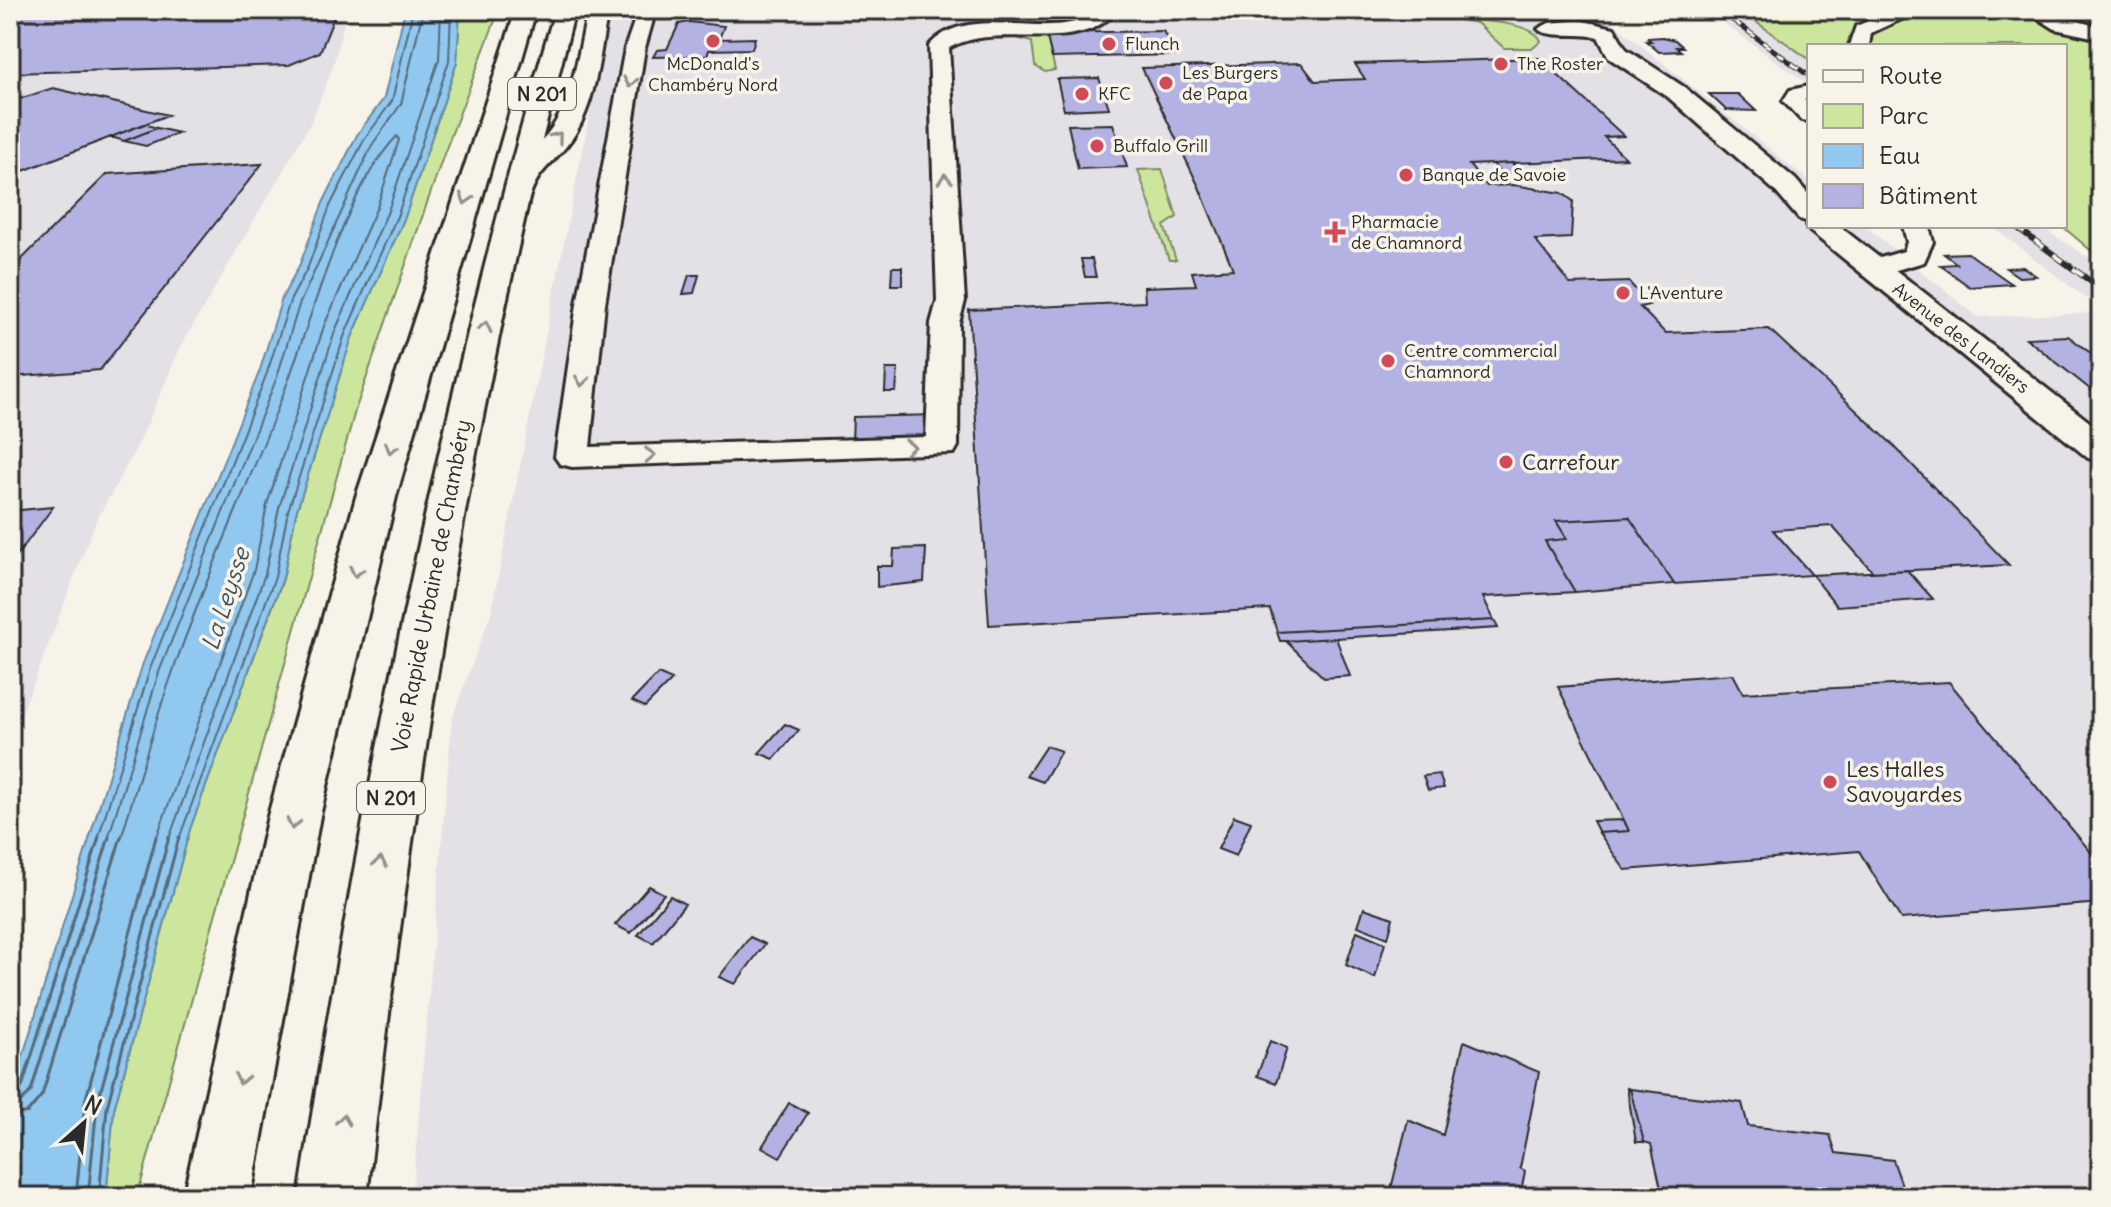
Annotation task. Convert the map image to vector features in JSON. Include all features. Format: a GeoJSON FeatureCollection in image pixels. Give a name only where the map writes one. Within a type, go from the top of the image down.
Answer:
{"type":"FeatureCollection","features":[{"type":"Feature","properties":{"kind":"main road","name":"N 201"},"geometry":{"type":"LineString","coordinates":[[217,1197],[294,816],[376,497],[526,10]]}},
{"type":"Feature","properties":{"kind":"main road","name":"N 201"},"geometry":{"type":"LineString","coordinates":[[520,178],[565,10]]}},
{"type":"Feature","properties":{"kind":"main road"},"geometry":{"type":"LineString","coordinates":[[1644,71],[1549,37],[1546,31],[1568,10],[1590,28],[1610,37],[1609,43],[1617,53],[1644,71],[1729,136],[1785,185],[1807,211]]}},
{"type":"Feature","properties":{"kind":"main road"},"geometry":{"type":"LineString","coordinates":[[520,178],[564,132],[605,16]]}},
{"type":"Feature","properties":{"kind":"main road"},"geometry":{"type":"LineString","coordinates":[[1549,29],[1590,28]]}},
{"type":"Feature","properties":{"kind":"main road"},"geometry":{"type":"LineString","coordinates":[[1574,45],[1609,43]]}},
{"type":"Feature","properties":{"kind":"main road","name":"Voie Rapide Urbaine de Chambéry"},"geometry":{"type":"LineString","coordinates":[[333,1197],[363,967],[404,715],[466,403],[520,178]]}},
{"type":"Feature","properties":{"kind":"main road","name":"Avenue des Landiers"},"geometry":{"type":"LineString","coordinates":[[1823,228],[2101,450]]}},
{"type":"Feature","properties":{"kind":"street"},"geometry":{"type":"LineString","coordinates":[[652,10],[644,19],[634,55],[591,304],[572,457],[942,446],[945,323],[951,301],[939,46],[977,30],[1069,28],[1100,19],[1108,10]]}},
{"type":"Feature","properties":{"kind":"street"},"geometry":{"type":"LineString","coordinates":[[1859,44],[1863,30],[1912,10]]}},
{"type":"Feature","properties":{"kind":"street"},"geometry":{"type":"LineString","coordinates":[[2034,10],[2062,25],[2101,33]]}},
{"type":"Feature","properties":{"kind":"street"},"geometry":{"type":"LineString","coordinates":[[944,17],[962,27],[982,24]]}},
{"type":"Feature","properties":{"kind":"street"},"geometry":{"type":"LineString","coordinates":[[1807,92],[1797,94],[1793,101],[1807,113]]}},
{"type":"Feature","properties":{"kind":"street"},"geometry":{"type":"LineString","coordinates":[[1872,269],[1915,256],[1920,242],[1916,228]]}},
{"type":"Feature","properties":{"kind":"shaded area"},"geometry":{"type":"Polygon","coordinates":[[[10,10],[347,10],[332,70],[310,124],[180,348],[140,441],[95,523],[10,744],[10,10]]]}},
{"type":"Feature","properties":{"kind":"shaded area"},"geometry":{"type":"Polygon","coordinates":[[[610,10],[1597,10],[1807,179],[1807,228],[1867,228],[1978,317],[2101,313],[2101,1197],[412,1197],[452,719],[491,613],[610,10]]]}},
{"type":"Feature","properties":{"kind":"shaded area"},"geometry":{"type":"Polygon","coordinates":[[[1706,10],[1739,10],[1807,58],[1807,84],[1706,10]]]}},
{"type":"Feature","properties":{"kind":"shaded area"},"geometry":{"type":"Polygon","coordinates":[[[1995,228],[2043,228],[2101,266],[2101,310],[1995,228]]]}},
{"type":"Feature","properties":{"kind":"green space"},"geometry":{"type":"Polygon","coordinates":[[[460,10],[499,10],[444,154],[355,411],[137,1197],[106,1197],[114,1109],[190,829],[283,579],[296,513],[352,337],[405,217],[457,62],[460,10]]]}},
{"type":"Feature","properties":{"kind":"green space"},"geometry":{"type":"Polygon","coordinates":[[[1739,10],[2024,10],[2054,26],[2101,34],[2101,259],[2064,228],[2067,228],[2067,44],[1807,44],[1807,58],[1739,10]]]}},
{"type":"Feature","properties":{"kind":"green space"},"geometry":{"type":"Polygon","coordinates":[[[1459,20],[1517,26],[1536,35],[1541,41],[1533,48],[1504,48],[1477,23],[1459,20]]]}},
{"type":"Feature","properties":{"kind":"green space"},"geometry":{"type":"Polygon","coordinates":[[[1046,33],[1055,70],[1045,72],[1035,66],[1032,42],[1012,37],[1013,34],[1046,33]]]}},
{"type":"Feature","properties":{"kind":"green space"},"geometry":{"type":"Polygon","coordinates":[[[1162,169],[1177,217],[1164,226],[1176,260],[1169,260],[1138,170],[1162,169]]]}},
{"type":"Feature","properties":{"kind":"water","name":"La Leysse"},"geometry":{"type":"Polygon","coordinates":[[[405,10],[460,10],[457,62],[405,217],[352,337],[296,513],[283,578],[190,829],[114,1109],[106,1197],[10,1197],[10,1098],[142,666],[260,370],[282,298],[300,264],[323,203],[357,135],[384,98],[405,10]]]}},
{"type":"Feature","properties":{"kind":"building"},"geometry":{"type":"Polygon","coordinates":[[[10,10],[337,10],[320,52],[289,65],[10,73],[10,10]]]}},
{"type":"Feature","properties":{"kind":"building","name":"McDonald's Chambéry Nord"},"geometry":{"type":"Polygon","coordinates":[[[689,22],[724,26],[719,39],[755,38],[752,49],[709,50],[707,56],[653,57],[657,50],[667,49],[679,24],[689,22]]]}},
{"type":"Feature","properties":{"kind":"building","name":"Flunch"},"geometry":{"type":"Polygon","coordinates":[[[1163,31],[1176,55],[1052,58],[1046,33],[1163,31]]]}},
{"type":"Feature","properties":{"kind":"building"},"geometry":{"type":"Polygon","coordinates":[[[1647,38],[1675,40],[1683,47],[1676,47],[1681,51],[1659,52],[1646,41],[1651,41],[1647,38]]]}},
{"type":"Feature","properties":{"kind":"building","name":"Centre commercial Chamnord"},"geometry":{"type":"Polygon","coordinates":[[[1539,58],[1624,136],[1604,137],[1626,158],[1469,165],[1487,186],[1514,185],[1562,193],[1573,201],[1571,238],[1535,240],[1570,284],[1629,282],[1649,305],[1640,307],[1665,333],[1769,329],[1891,443],[2009,565],[1873,572],[1832,526],[1773,530],[1812,575],[1674,584],[1629,517],[1556,521],[1567,539],[1545,541],[1575,592],[1483,597],[1494,620],[1277,632],[1270,609],[989,625],[969,310],[1145,302],[1144,287],[1196,285],[1192,272],[1233,269],[1199,187],[1142,68],[1301,63],[1315,81],[1365,79],[1355,64],[1539,58]]]}},
{"type":"Feature","properties":{"kind":"building","name":"KFC"},"geometry":{"type":"Polygon","coordinates":[[[1099,78],[1109,108],[1064,110],[1057,79],[1099,78]]]}},
{"type":"Feature","properties":{"kind":"building"},"geometry":{"type":"Polygon","coordinates":[[[53,88],[168,115],[10,176],[10,102],[53,88]]]}},
{"type":"Feature","properties":{"kind":"building"},"geometry":{"type":"Polygon","coordinates":[[[1709,94],[1738,94],[1756,111],[1726,110],[1709,94]]]}},
{"type":"Feature","properties":{"kind":"building"},"geometry":{"type":"Polygon","coordinates":[[[144,124],[157,128],[124,141],[111,137],[144,124]]]}},
{"type":"Feature","properties":{"kind":"building","name":"Buffalo Grill"},"geometry":{"type":"Polygon","coordinates":[[[1113,124],[1127,167],[1078,169],[1068,125],[1113,124]]]}},
{"type":"Feature","properties":{"kind":"building"},"geometry":{"type":"Polygon","coordinates":[[[157,128],[179,133],[146,146],[124,141],[157,128]]]}},
{"type":"Feature","properties":{"kind":"building"},"geometry":{"type":"Polygon","coordinates":[[[1512,163],[1520,172],[1500,173],[1493,164],[1512,163]]]}},
{"type":"Feature","properties":{"kind":"building"},"geometry":{"type":"Polygon","coordinates":[[[262,164],[100,370],[10,377],[10,271],[107,174],[262,164]]]}},
{"type":"Feature","properties":{"kind":"building"},"geometry":{"type":"Polygon","coordinates":[[[1968,253],[2012,284],[1970,287],[1940,265],[1957,264],[1944,254],[1968,253]]]}},
{"type":"Feature","properties":{"kind":"building"},"geometry":{"type":"Polygon","coordinates":[[[1081,259],[1092,259],[1096,277],[1085,277],[1081,259]]]}},
{"type":"Feature","properties":{"kind":"building"},"geometry":{"type":"Polygon","coordinates":[[[892,267],[902,267],[902,285],[891,285],[892,267]]]}},
{"type":"Feature","properties":{"kind":"building"},"geometry":{"type":"Polygon","coordinates":[[[2023,267],[2036,276],[2019,277],[2006,268],[2023,267]]]}},
{"type":"Feature","properties":{"kind":"building"},"geometry":{"type":"Polygon","coordinates":[[[689,275],[699,275],[694,293],[683,294],[689,275]]]}},
{"type":"Feature","properties":{"kind":"building"},"geometry":{"type":"Polygon","coordinates":[[[2068,336],[2101,361],[2101,398],[2026,338],[2068,336]]]}},
{"type":"Feature","properties":{"kind":"building"},"geometry":{"type":"Polygon","coordinates":[[[886,369],[898,369],[896,392],[885,392],[886,369]]]}},
{"type":"Feature","properties":{"kind":"building"},"geometry":{"type":"Polygon","coordinates":[[[938,415],[939,437],[852,441],[853,417],[938,415]]]}},
{"type":"Feature","properties":{"kind":"building"},"geometry":{"type":"Polygon","coordinates":[[[53,507],[10,565],[10,511],[53,507]]]}},
{"type":"Feature","properties":{"kind":"building"},"geometry":{"type":"Polygon","coordinates":[[[1629,517],[1674,584],[1575,592],[1545,541],[1567,539],[1556,521],[1629,517]]]}},
{"type":"Feature","properties":{"kind":"building"},"geometry":{"type":"Polygon","coordinates":[[[926,548],[924,582],[877,587],[877,566],[893,566],[894,549],[926,548]]]}},
{"type":"Feature","properties":{"kind":"building"},"geometry":{"type":"Polygon","coordinates":[[[1907,570],[1933,599],[1837,606],[1812,575],[1907,570]]]}},
{"type":"Feature","properties":{"kind":"building"},"geometry":{"type":"Polygon","coordinates":[[[1494,620],[1498,628],[1286,641],[1280,641],[1277,632],[1494,620]]]}},
{"type":"Feature","properties":{"kind":"building"},"geometry":{"type":"Polygon","coordinates":[[[1336,638],[1350,676],[1324,678],[1286,641],[1336,638]]]}},
{"type":"Feature","properties":{"kind":"building"},"geometry":{"type":"Polygon","coordinates":[[[658,674],[672,680],[645,707],[632,701],[658,674]]]}},
{"type":"Feature","properties":{"kind":"building"},"geometry":{"type":"Polygon","coordinates":[[[1733,674],[1743,693],[1949,682],[2101,864],[2101,903],[1901,919],[1859,851],[1625,870],[1599,833],[1629,831],[1558,687],[1733,674]]]}},
{"type":"Feature","properties":{"kind":"building"},"geometry":{"type":"Polygon","coordinates":[[[785,724],[799,730],[774,759],[759,753],[785,724]]]}},
{"type":"Feature","properties":{"kind":"building"},"geometry":{"type":"Polygon","coordinates":[[[1046,746],[1061,751],[1043,782],[1026,776],[1046,746]]]}},
{"type":"Feature","properties":{"kind":"building"},"geometry":{"type":"Polygon","coordinates":[[[1439,774],[1444,788],[1428,790],[1423,776],[1439,774]]]}},
{"type":"Feature","properties":{"kind":"building"},"geometry":{"type":"Polygon","coordinates":[[[1234,816],[1251,822],[1236,856],[1218,849],[1234,816]]]}},
{"type":"Feature","properties":{"kind":"building"},"geometry":{"type":"Polygon","coordinates":[[[1624,820],[1629,831],[1599,833],[1593,821],[1624,820]]]}},
{"type":"Feature","properties":{"kind":"building"},"geometry":{"type":"Polygon","coordinates":[[[649,886],[664,894],[631,933],[615,925],[649,886]]]}},
{"type":"Feature","properties":{"kind":"building"},"geometry":{"type":"Polygon","coordinates":[[[670,896],[685,904],[653,943],[638,935],[670,896]]]}},
{"type":"Feature","properties":{"kind":"building"},"geometry":{"type":"Polygon","coordinates":[[[1364,908],[1393,918],[1388,938],[1358,926],[1364,908]]]}},
{"type":"Feature","properties":{"kind":"building"},"geometry":{"type":"Polygon","coordinates":[[[1357,931],[1385,943],[1375,978],[1346,965],[1357,931]]]}},
{"type":"Feature","properties":{"kind":"building"},"geometry":{"type":"Polygon","coordinates":[[[750,937],[765,944],[735,984],[719,977],[750,937]]]}},
{"type":"Feature","properties":{"kind":"building"},"geometry":{"type":"Polygon","coordinates":[[[1270,1041],[1287,1048],[1276,1083],[1257,1076],[1270,1041]]]}},
{"type":"Feature","properties":{"kind":"building"},"geometry":{"type":"Polygon","coordinates":[[[1464,1041],[1539,1072],[1520,1168],[1525,1171],[1520,1197],[1389,1197],[1408,1120],[1443,1135],[1464,1041]]]}},
{"type":"Feature","properties":{"kind":"building"},"geometry":{"type":"Polygon","coordinates":[[[1627,1088],[1630,1089],[1644,1142],[1636,1142],[1627,1088]]]}},
{"type":"Feature","properties":{"kind":"building"},"geometry":{"type":"Polygon","coordinates":[[[1630,1089],[1742,1103],[1748,1126],[1830,1135],[1836,1153],[1893,1160],[1906,1197],[1733,1197],[1661,1188],[1651,1144],[1644,1142],[1630,1089]]]}},
{"type":"Feature","properties":{"kind":"building"},"geometry":{"type":"Polygon","coordinates":[[[789,1103],[808,1113],[780,1157],[762,1147],[789,1103]]]}},
{"type":"Feature","properties":{"kind":"railway"},"geometry":{"type":"LineString","coordinates":[[1719,10],[1807,75]]}},
{"type":"Feature","properties":{"kind":"railway"},"geometry":{"type":"LineString","coordinates":[[2018,228],[2101,289]]}},
{"type":"Feature","properties":{"kind":"place","name":"McDonald's Chambéry Nord"},"geometry":{"type":"Point","coordinates":[713,41]}},
{"type":"Feature","properties":{"kind":"place","name":"Flunch"},"geometry":{"type":"Point","coordinates":[1109,44]}},
{"type":"Feature","properties":{"kind":"place","name":"The Roster"},"geometry":{"type":"Point","coordinates":[1501,64]}},
{"type":"Feature","properties":{"kind":"place","name":"Les Burgers de Papa"},"geometry":{"type":"Point","coordinates":[1166,83]}},
{"type":"Feature","properties":{"kind":"place","name":"KFC"},"geometry":{"type":"Point","coordinates":[1082,94]}},
{"type":"Feature","properties":{"kind":"place","name":"Buffalo Grill"},"geometry":{"type":"Point","coordinates":[1097,146]}},
{"type":"Feature","properties":{"kind":"place","name":"Banque de Savoie"},"geometry":{"type":"Point","coordinates":[1406,175]}},
{"type":"Feature","properties":{"kind":"place","name":"Pharmacie de Chamnord"},"geometry":{"type":"Point","coordinates":[1335,232]}},
{"type":"Feature","properties":{"kind":"place","name":"L'Aventure"},"geometry":{"type":"Point","coordinates":[1623,293]}},
{"type":"Feature","properties":{"kind":"place","name":"Centre commercial Chamnord"},"geometry":{"type":"Point","coordinates":[1388,361]}},
{"type":"Feature","properties":{"kind":"place","name":"Carrefour"},"geometry":{"type":"Point","coordinates":[1506,462]}},
{"type":"Feature","properties":{"kind":"place","name":"Les Halles Savoyardes"},"geometry":{"type":"Point","coordinates":[1830,782]}}]}
